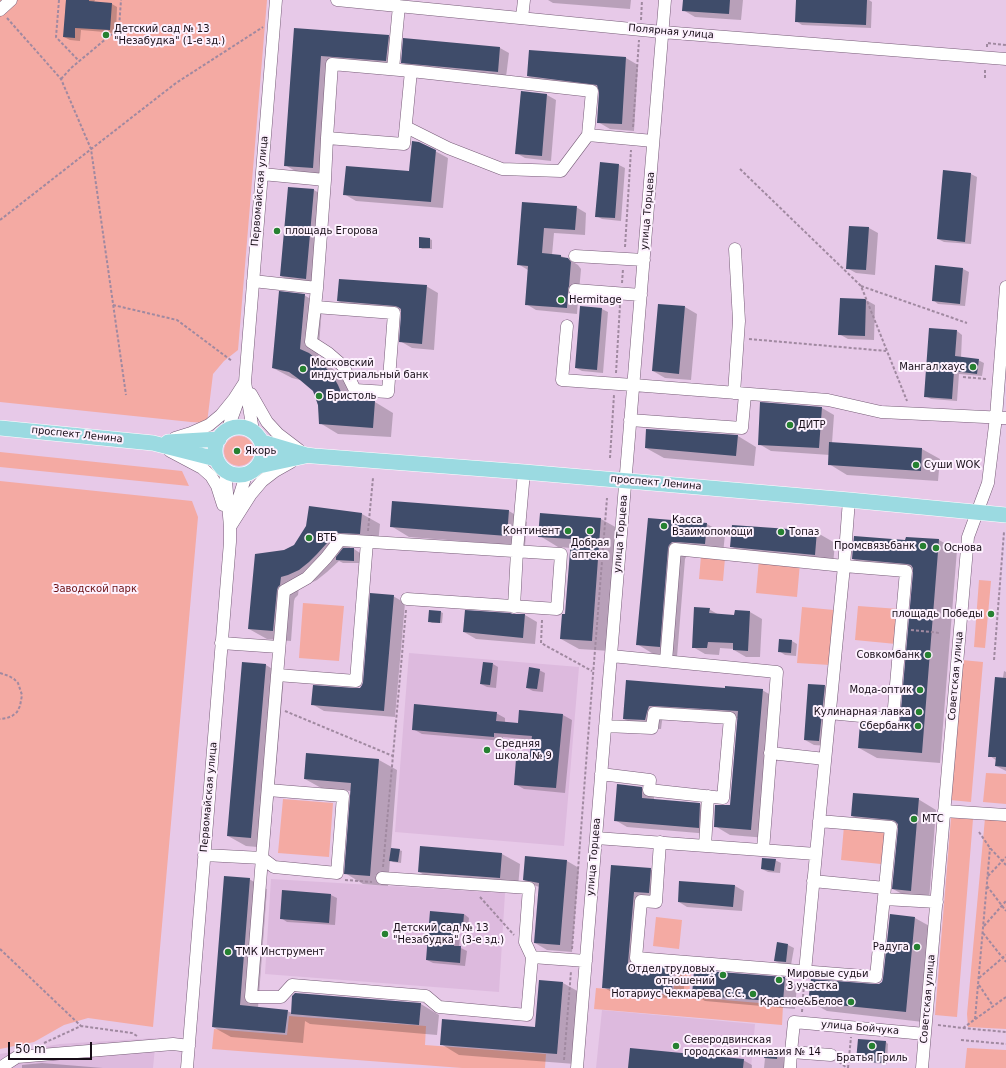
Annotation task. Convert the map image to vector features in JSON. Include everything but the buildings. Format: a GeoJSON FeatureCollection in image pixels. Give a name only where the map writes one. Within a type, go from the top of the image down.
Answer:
{"type":"FeatureCollection","features":[{"type":"Feature","properties":{"kind":"main road"},"geometry":{"type":"LineString","coordinates":[[153,443],[223,435],[234,428],[242,427],[258,437],[306,456]]}},
{"type":"Feature","properties":{"kind":"main road","name":"проспект Ленина"},"geometry":{"type":"LineString","coordinates":[[0,428],[153,443]]}},
{"type":"Feature","properties":{"kind":"main road"},"geometry":{"type":"LineString","coordinates":[[220,464],[215,449],[223,435]]}},
{"type":"Feature","properties":{"kind":"main road"},"geometry":{"type":"LineString","coordinates":[[153,443],[220,464],[232,474],[238,476],[246,475],[259,466],[264,451],[258,437]]}},
{"type":"Feature","properties":{"kind":"main road"},"geometry":{"type":"LineString","coordinates":[[259,466],[306,456]]}},
{"type":"Feature","properties":{"kind":"main road","name":"проспект Ленина"},"geometry":{"type":"LineString","coordinates":[[306,456],[625,480],[1006,515]]}},
{"type":"Feature","properties":{"kind":"street"},"geometry":{"type":"LineString","coordinates":[[3,13],[11,0]]}},
{"type":"Feature","properties":{"kind":"street","name":"Первомайская улица"},"geometry":{"type":"LineString","coordinates":[[245,382],[276,0]]}},
{"type":"Feature","properties":{"kind":"street","name":"Полярная улица"},"geometry":{"type":"LineString","coordinates":[[337,0],[662,32],[1006,59]]}},
{"type":"Feature","properties":{"kind":"street"},"geometry":{"type":"LineString","coordinates":[[522,18],[524,0]]}},
{"type":"Feature","properties":{"kind":"street","name":"улица Торцева"},"geometry":{"type":"LineString","coordinates":[[577,1068],[665,0]]}},
{"type":"Feature","properties":{"kind":"street"},"geometry":{"type":"LineString","coordinates":[[393,69],[399,6]]}},
{"type":"Feature","properties":{"kind":"street"},"geometry":{"type":"LineString","coordinates":[[315,307],[394,313],[388,392],[355,390],[343,366],[328,352],[311,342],[317,288],[332,64],[411,70],[592,91],[588,135],[561,171],[502,169],[448,148],[406,127]]}},
{"type":"Feature","properties":{"kind":"street"},"geometry":{"type":"LineString","coordinates":[[327,138],[404,144],[411,70]]}},
{"type":"Feature","properties":{"kind":"street"},"geometry":{"type":"LineString","coordinates":[[588,135],[653,141]]}},
{"type":"Feature","properties":{"kind":"street"},"geometry":{"type":"LineString","coordinates":[[262,174],[325,180]]}},
{"type":"Feature","properties":{"kind":"street"},"geometry":{"type":"LineString","coordinates":[[630,420],[742,428],[739,393],[739,322],[735,249]]}},
{"type":"Feature","properties":{"kind":"street"},"geometry":{"type":"LineString","coordinates":[[575,256],[644,260]]}},
{"type":"Feature","properties":{"kind":"street"},"geometry":{"type":"LineString","coordinates":[[253,281],[317,288]]}},
{"type":"Feature","properties":{"kind":"street","name":"Советская улица"},"geometry":{"type":"LineString","coordinates":[[922,1068],[968,537],[988,483],[1001,417],[1006,287]]}},
{"type":"Feature","properties":{"kind":"street"},"geometry":{"type":"LineString","coordinates":[[575,290],[641,295]]}},
{"type":"Feature","properties":{"kind":"street"},"geometry":{"type":"LineString","coordinates":[[567,326],[562,380],[828,400],[881,412],[1001,417]]}},
{"type":"Feature","properties":{"kind":"street"},"geometry":{"type":"LineString","coordinates":[[223,435],[245,382]]}},
{"type":"Feature","properties":{"kind":"street"},"geometry":{"type":"LineString","coordinates":[[245,382],[258,437]]}},
{"type":"Feature","properties":{"kind":"street"},"geometry":{"type":"LineString","coordinates":[[153,443],[191,433],[209,425],[221,415],[245,382]]}},
{"type":"Feature","properties":{"kind":"street"},"geometry":{"type":"LineString","coordinates":[[245,382],[267,422],[278,434],[306,456]]}},
{"type":"Feature","properties":{"kind":"street"},"geometry":{"type":"LineString","coordinates":[[153,443],[202,468],[211,476],[217,486],[230,527]]}},
{"type":"Feature","properties":{"kind":"street"},"geometry":{"type":"LineString","coordinates":[[230,527],[251,494],[262,481],[275,471],[306,456]]}},
{"type":"Feature","properties":{"kind":"street"},"geometry":{"type":"LineString","coordinates":[[220,464],[230,527]]}},
{"type":"Feature","properties":{"kind":"street"},"geometry":{"type":"LineString","coordinates":[[514,607],[524,472]]}},
{"type":"Feature","properties":{"kind":"street"},"geometry":{"type":"LineString","coordinates":[[230,527],[246,475]]}},
{"type":"Feature","properties":{"kind":"street"},"geometry":{"type":"LineString","coordinates":[[805,972],[849,500]]}},
{"type":"Feature","properties":{"kind":"street","name":"Первомайская улица"},"geometry":{"type":"LineString","coordinates":[[187,1068],[230,527]]}},
{"type":"Feature","properties":{"kind":"street"},"geometry":{"type":"LineString","coordinates":[[382,878],[529,888],[525,942],[532,957],[527,1015],[439,1007],[426,996],[292,985],[281,997],[251,997],[284,591],[307,578],[326,558],[340,540],[561,554],[557,610],[407,599]]}},
{"type":"Feature","properties":{"kind":"street"},"geometry":{"type":"LineString","coordinates":[[277,675],[356,681],[367,542]]}},
{"type":"Feature","properties":{"kind":"street"},"geometry":{"type":"LineString","coordinates":[[666,661],[675,549],[906,571],[893,719],[829,713]]}},
{"type":"Feature","properties":{"kind":"street"},"geometry":{"type":"LineString","coordinates":[[221,643],[279,647]]}},
{"type":"Feature","properties":{"kind":"street"},"geometry":{"type":"LineString","coordinates":[[611,656],[777,672],[763,850]]}},
{"type":"Feature","properties":{"kind":"street"},"geometry":{"type":"LineString","coordinates":[[601,774],[650,780],[649,790],[723,798],[730,718],[654,712],[652,728],[605,726]]}},
{"type":"Feature","properties":{"kind":"street"},"geometry":{"type":"LineString","coordinates":[[770,752],[825,759]]}},
{"type":"Feature","properties":{"kind":"street"},"geometry":{"type":"LineString","coordinates":[[204,855],[262,858],[274,867],[338,873],[344,796],[268,790]]}},
{"type":"Feature","properties":{"kind":"street"},"geometry":{"type":"LineString","coordinates":[[705,846],[708,796]]}},
{"type":"Feature","properties":{"kind":"street"},"geometry":{"type":"LineString","coordinates":[[944,811],[1006,815]]}},
{"type":"Feature","properties":{"kind":"street"},"geometry":{"type":"LineString","coordinates":[[660,842],[656,902],[641,901],[636,958],[876,977],[891,827],[819,821]]}},
{"type":"Feature","properties":{"kind":"street"},"geometry":{"type":"LineString","coordinates":[[596,838],[816,854]]}},
{"type":"Feature","properties":{"kind":"street"},"geometry":{"type":"LineString","coordinates":[[813,882],[937,902]]}},
{"type":"Feature","properties":{"kind":"street"},"geometry":{"type":"LineString","coordinates":[[532,957],[586,961]]}},
{"type":"Feature","properties":{"kind":"street"},"geometry":{"type":"LineString","coordinates":[[790,1068],[791,1052],[798,1018]]}},
{"type":"Feature","properties":{"kind":"street","name":"улица Бойчука"},"geometry":{"type":"LineString","coordinates":[[798,1018],[852,1027],[925,1034]]}},
{"type":"Feature","properties":{"kind":"street"},"geometry":{"type":"LineString","coordinates":[[0,1068],[17,1057],[173,1044],[189,1046]]}},
{"type":"Feature","properties":{"kind":"street"},"geometry":{"type":"LineString","coordinates":[[791,1052],[831,1055]]}},
{"type":"Feature","properties":{"kind":"path"},"geometry":{"type":"LineString","coordinates":[[59,0],[56,37],[79,61]]}},
{"type":"Feature","properties":{"kind":"path"},"geometry":{"type":"LineString","coordinates":[[61,79],[71,68],[119,28],[121,0]]}},
{"type":"Feature","properties":{"kind":"path"},"geometry":{"type":"LineString","coordinates":[[610,458],[642,0]]}},
{"type":"Feature","properties":{"kind":"path"},"geometry":{"type":"LineString","coordinates":[[3,13],[61,79],[91,149],[126,395]]}},
{"type":"Feature","properties":{"kind":"path"},"geometry":{"type":"LineString","coordinates":[[0,220],[176,83],[263,26]]}},
{"type":"Feature","properties":{"kind":"path"},"geometry":{"type":"LineString","coordinates":[[987,43],[1006,45]]}},
{"type":"Feature","properties":{"kind":"path"},"geometry":{"type":"LineString","coordinates":[[740,169],[862,286],[967,323]]}},
{"type":"Feature","properties":{"kind":"path"},"geometry":{"type":"LineString","coordinates":[[862,286],[912,413]]}},
{"type":"Feature","properties":{"kind":"path"},"geometry":{"type":"LineString","coordinates":[[113,304],[177,320],[232,361]]}},
{"type":"Feature","properties":{"kind":"path"},"geometry":{"type":"LineString","coordinates":[[738,338],[887,351]]}},
{"type":"Feature","properties":{"kind":"path"},"geometry":{"type":"LineString","coordinates":[[963,377],[986,379]]}},
{"type":"Feature","properties":{"kind":"path"},"geometry":{"type":"LineString","coordinates":[[367,542],[373,478]]}},
{"type":"Feature","properties":{"kind":"path"},"geometry":{"type":"LineString","coordinates":[[564,1060],[607,498]]}},
{"type":"Feature","properties":{"kind":"path"},"geometry":{"type":"LineString","coordinates":[[994,660],[1004,532]]}},
{"type":"Feature","properties":{"kind":"path"},"geometry":{"type":"LineString","coordinates":[[338,873],[344,880],[375,882],[382,878],[407,599]]}},
{"type":"Feature","properties":{"kind":"path"},"geometry":{"type":"LineString","coordinates":[[542,608],[541,643],[593,671]]}},
{"type":"Feature","properties":{"kind":"path"},"geometry":{"type":"LineString","coordinates":[[901,630],[940,633]]}},
{"type":"Feature","properties":{"kind":"path"},"geometry":{"type":"LineString","coordinates":[[0,674],[14,679],[18,683],[22,695],[17,712],[12,716],[0,719]]}},
{"type":"Feature","properties":{"kind":"path"},"geometry":{"type":"LineString","coordinates":[[275,706],[393,756]]}},
{"type":"Feature","properties":{"kind":"path"},"geometry":{"type":"LineString","coordinates":[[979,832],[990,848],[1006,865]]}},
{"type":"Feature","properties":{"kind":"path"},"geometry":{"type":"LineString","coordinates":[[975,1018],[990,848]]}},
{"type":"Feature","properties":{"kind":"path"},"geometry":{"type":"LineString","coordinates":[[987,877],[1006,858]]}},
{"type":"Feature","properties":{"kind":"path"},"geometry":{"type":"LineString","coordinates":[[469,884],[518,940]]}},
{"type":"Feature","properties":{"kind":"path"},"geometry":{"type":"LineString","coordinates":[[987,886],[1006,912]]}},
{"type":"Feature","properties":{"kind":"path"},"geometry":{"type":"LineString","coordinates":[[983,927],[1006,902]]}},
{"type":"Feature","properties":{"kind":"path"},"geometry":{"type":"LineString","coordinates":[[983,934],[1006,962]]}},
{"type":"Feature","properties":{"kind":"path"},"geometry":{"type":"LineString","coordinates":[[0,948],[81,1026]]}},
{"type":"Feature","properties":{"kind":"path"},"geometry":{"type":"LineString","coordinates":[[979,978],[1006,955]]}},
{"type":"Feature","properties":{"kind":"path"},"geometry":{"type":"LineString","coordinates":[[798,1018],[805,972]]}},
{"type":"Feature","properties":{"kind":"path"},"geometry":{"type":"LineString","coordinates":[[978,984],[993,1006]]}},
{"type":"Feature","properties":{"kind":"path"},"geometry":{"type":"LineString","coordinates":[[962,1028],[1006,997]]}},
{"type":"Feature","properties":{"kind":"path"},"geometry":{"type":"LineString","coordinates":[[938,1025],[1006,1032]]}},
{"type":"Feature","properties":{"kind":"path"},"geometry":{"type":"LineString","coordinates":[[40,1044],[81,1026],[132,1033],[153,1046]]}},
{"type":"Feature","properties":{"kind":"path"},"geometry":{"type":"LineString","coordinates":[[848,1068],[852,1027]]}},
{"type":"Feature","properties":{"kind":"path"},"geometry":{"type":"LineString","coordinates":[[961,1040],[1006,1044]]}},
{"type":"Feature","properties":{"kind":"shaded area","name":"Средняя школа № 9"},"geometry":{"type":"Polygon","coordinates":[[[409,653],[579,667],[564,846],[395,832],[409,653]]]}},
{"type":"Feature","properties":{"kind":"shaded area","name":"Детский сад № 13 \"Незабудка\" (3-е зд.)"},"geometry":{"type":"Polygon","coordinates":[[[271,879],[505,893],[499,992],[265,974],[271,879]]]}},
{"type":"Feature","properties":{"kind":"shaded area","name":"Северодвинская городская гимназия № 14"},"geometry":{"type":"Polygon","coordinates":[[[602,1010],[755,1024],[751,1068],[596,1068],[602,1010]]]}},
{"type":"Feature","properties":{"kind":"shaded area"},"geometry":{"type":"Polygon","coordinates":[[[156,1038],[153,1068],[0,1068],[0,1054],[60,1044],[156,1038]]]}},
{"type":"Feature","properties":{"kind":"green space"},"geometry":{"type":"Polygon","coordinates":[[[0,0],[267,0],[238,350],[224,361],[213,374],[207,423],[0,402],[0,0]]]}},
{"type":"Feature","properties":{"kind":"green space"},"geometry":{"type":"Polygon","coordinates":[[[239,436],[245,437],[253,445],[253,457],[245,465],[239,466],[233,465],[225,457],[224,451],[225,445],[233,437],[239,436]]]}},
{"type":"Feature","properties":{"kind":"green space"},"geometry":{"type":"Polygon","coordinates":[[[0,452],[182,471],[189,486],[0,467],[0,452]]]}},
{"type":"Feature","properties":{"kind":"green space","name":"Заводской парк"},"geometry":{"type":"Polygon","coordinates":[[[0,481],[192,501],[198,517],[153,1027],[88,1018],[64,1025],[34,1042],[0,1049],[0,481]]]}},
{"type":"Feature","properties":{"kind":"green space"},"geometry":{"type":"Polygon","coordinates":[[[701,556],[725,558],[723,581],[699,579],[701,556]]]}},
{"type":"Feature","properties":{"kind":"green space"},"geometry":{"type":"Polygon","coordinates":[[[759,559],[800,563],[797,597],[756,593],[759,559]]]}},
{"type":"Feature","properties":{"kind":"green space"},"geometry":{"type":"Polygon","coordinates":[[[979,580],[991,581],[985,648],[974,647],[979,580]]]}},
{"type":"Feature","properties":{"kind":"green space"},"geometry":{"type":"Polygon","coordinates":[[[303,603],[344,606],[339,661],[299,658],[303,603]]]}},
{"type":"Feature","properties":{"kind":"green space"},"geometry":{"type":"Polygon","coordinates":[[[858,606],[899,609],[896,644],[855,640],[858,606]]]}},
{"type":"Feature","properties":{"kind":"green space"},"geometry":{"type":"Polygon","coordinates":[[[802,607],[834,610],[830,665],[797,663],[802,607]]]}},
{"type":"Feature","properties":{"kind":"green space"},"geometry":{"type":"Polygon","coordinates":[[[962,660],[983,662],[971,802],[950,800],[962,660]]]}},
{"type":"Feature","properties":{"kind":"green space"},"geometry":{"type":"Polygon","coordinates":[[[986,773],[1006,774],[1006,804],[983,802],[986,773]]]}},
{"type":"Feature","properties":{"kind":"green space"},"geometry":{"type":"Polygon","coordinates":[[[283,799],[333,803],[329,857],[278,853],[283,799]]]}},
{"type":"Feature","properties":{"kind":"green space"},"geometry":{"type":"Polygon","coordinates":[[[951,818],[973,819],[957,1017],[935,1015],[951,818]]]}},
{"type":"Feature","properties":{"kind":"green space"},"geometry":{"type":"Polygon","coordinates":[[[985,818],[1006,819],[1006,1029],[968,1027],[967,1014],[985,818]]]}},
{"type":"Feature","properties":{"kind":"green space"},"geometry":{"type":"Polygon","coordinates":[[[844,826],[885,830],[881,864],[841,860],[844,826]]]}},
{"type":"Feature","properties":{"kind":"green space"},"geometry":{"type":"Polygon","coordinates":[[[656,917],[682,920],[679,949],[653,946],[656,917]]]}},
{"type":"Feature","properties":{"kind":"green space"},"geometry":{"type":"Polygon","coordinates":[[[676,967],[691,969],[689,997],[783,1005],[782,1025],[594,1009],[596,988],[673,995],[676,967]]]}},
{"type":"Feature","properties":{"kind":"green space"},"geometry":{"type":"Polygon","coordinates":[[[289,1016],[426,1026],[425,1045],[546,1054],[545,1068],[462,1068],[212,1049],[214,1029],[287,1035],[289,1016]]]}},
{"type":"Feature","properties":{"kind":"green space"},"geometry":{"type":"Polygon","coordinates":[[[967,1048],[1006,1050],[1006,1068],[965,1068],[967,1048]]]}},
{"type":"Feature","properties":{"kind":"place","name":"Детский сад № 13 \"Незабудка\" (1-е зд.)"},"geometry":{"type":"Point","coordinates":[106,35]}},
{"type":"Feature","properties":{"kind":"place","name":"площадь Егорова"},"geometry":{"type":"Point","coordinates":[277,231]}},
{"type":"Feature","properties":{"kind":"place","name":"Hermitage"},"geometry":{"type":"Point","coordinates":[561,300]}},
{"type":"Feature","properties":{"kind":"place","name":"Мангал хаус"},"geometry":{"type":"Point","coordinates":[973,367]}},
{"type":"Feature","properties":{"kind":"place","name":"Московский индустриальный банк"},"geometry":{"type":"Point","coordinates":[303,369]}},
{"type":"Feature","properties":{"kind":"place","name":"Бристоль"},"geometry":{"type":"Point","coordinates":[319,396]}},
{"type":"Feature","properties":{"kind":"place","name":"ДИТР"},"geometry":{"type":"Point","coordinates":[790,425]}},
{"type":"Feature","properties":{"kind":"place","name":"Якорь"},"geometry":{"type":"Point","coordinates":[237,451]}},
{"type":"Feature","properties":{"kind":"place","name":"Суши WOK"},"geometry":{"type":"Point","coordinates":[916,465]}},
{"type":"Feature","properties":{"kind":"place","name":"Касса Взаимопомощи"},"geometry":{"type":"Point","coordinates":[664,526]}},
{"type":"Feature","properties":{"kind":"place","name":"Континент"},"geometry":{"type":"Point","coordinates":[568,531]}},
{"type":"Feature","properties":{"kind":"place","name":"Добрая аптека"},"geometry":{"type":"Point","coordinates":[590,531]}},
{"type":"Feature","properties":{"kind":"place","name":"Топаз"},"geometry":{"type":"Point","coordinates":[781,532]}},
{"type":"Feature","properties":{"kind":"place","name":"ВТБ"},"geometry":{"type":"Point","coordinates":[309,538]}},
{"type":"Feature","properties":{"kind":"place","name":"Промсвязьбанк"},"geometry":{"type":"Point","coordinates":[923,546]}},
{"type":"Feature","properties":{"kind":"place","name":"Основа"},"geometry":{"type":"Point","coordinates":[936,548]}},
{"type":"Feature","properties":{"kind":"place","name":"площадь Победы"},"geometry":{"type":"Point","coordinates":[991,614]}},
{"type":"Feature","properties":{"kind":"place","name":"Совкомбанк"},"geometry":{"type":"Point","coordinates":[928,655]}},
{"type":"Feature","properties":{"kind":"place","name":"Мода-оптик"},"geometry":{"type":"Point","coordinates":[920,690]}},
{"type":"Feature","properties":{"kind":"place","name":"Кулинарная лавка"},"geometry":{"type":"Point","coordinates":[919,712]}},
{"type":"Feature","properties":{"kind":"place","name":"Сбербанк"},"geometry":{"type":"Point","coordinates":[918,726]}},
{"type":"Feature","properties":{"kind":"place","name":"Средняя школа № 9"},"geometry":{"type":"Point","coordinates":[487,750]}},
{"type":"Feature","properties":{"kind":"place","name":"МТС"},"geometry":{"type":"Point","coordinates":[914,819]}},
{"type":"Feature","properties":{"kind":"place","name":"Детский сад № 13 \"Незабудка\" (3-е зд.)"},"geometry":{"type":"Point","coordinates":[385,934]}},
{"type":"Feature","properties":{"kind":"place","name":"Радуга"},"geometry":{"type":"Point","coordinates":[917,947]}},
{"type":"Feature","properties":{"kind":"place","name":"ТМК Инструмент"},"geometry":{"type":"Point","coordinates":[228,952]}},
{"type":"Feature","properties":{"kind":"place","name":"Отдел трудовых отношений"},"geometry":{"type":"Point","coordinates":[723,975]}},
{"type":"Feature","properties":{"kind":"place","name":"Мировые судьи 3 участка"},"geometry":{"type":"Point","coordinates":[779,980]}},
{"type":"Feature","properties":{"kind":"place","name":"Нотариус Чекмарева С.С."},"geometry":{"type":"Point","coordinates":[753,994]}},
{"type":"Feature","properties":{"kind":"place","name":"Красное&Белое"},"geometry":{"type":"Point","coordinates":[851,1002]}},
{"type":"Feature","properties":{"kind":"place","name":"Северодвинская городская гимназия № 14"},"geometry":{"type":"Point","coordinates":[676,1046]}},
{"type":"Feature","properties":{"kind":"place","name":"Братья Гриль"},"geometry":{"type":"Point","coordinates":[872,1046]}}]}
